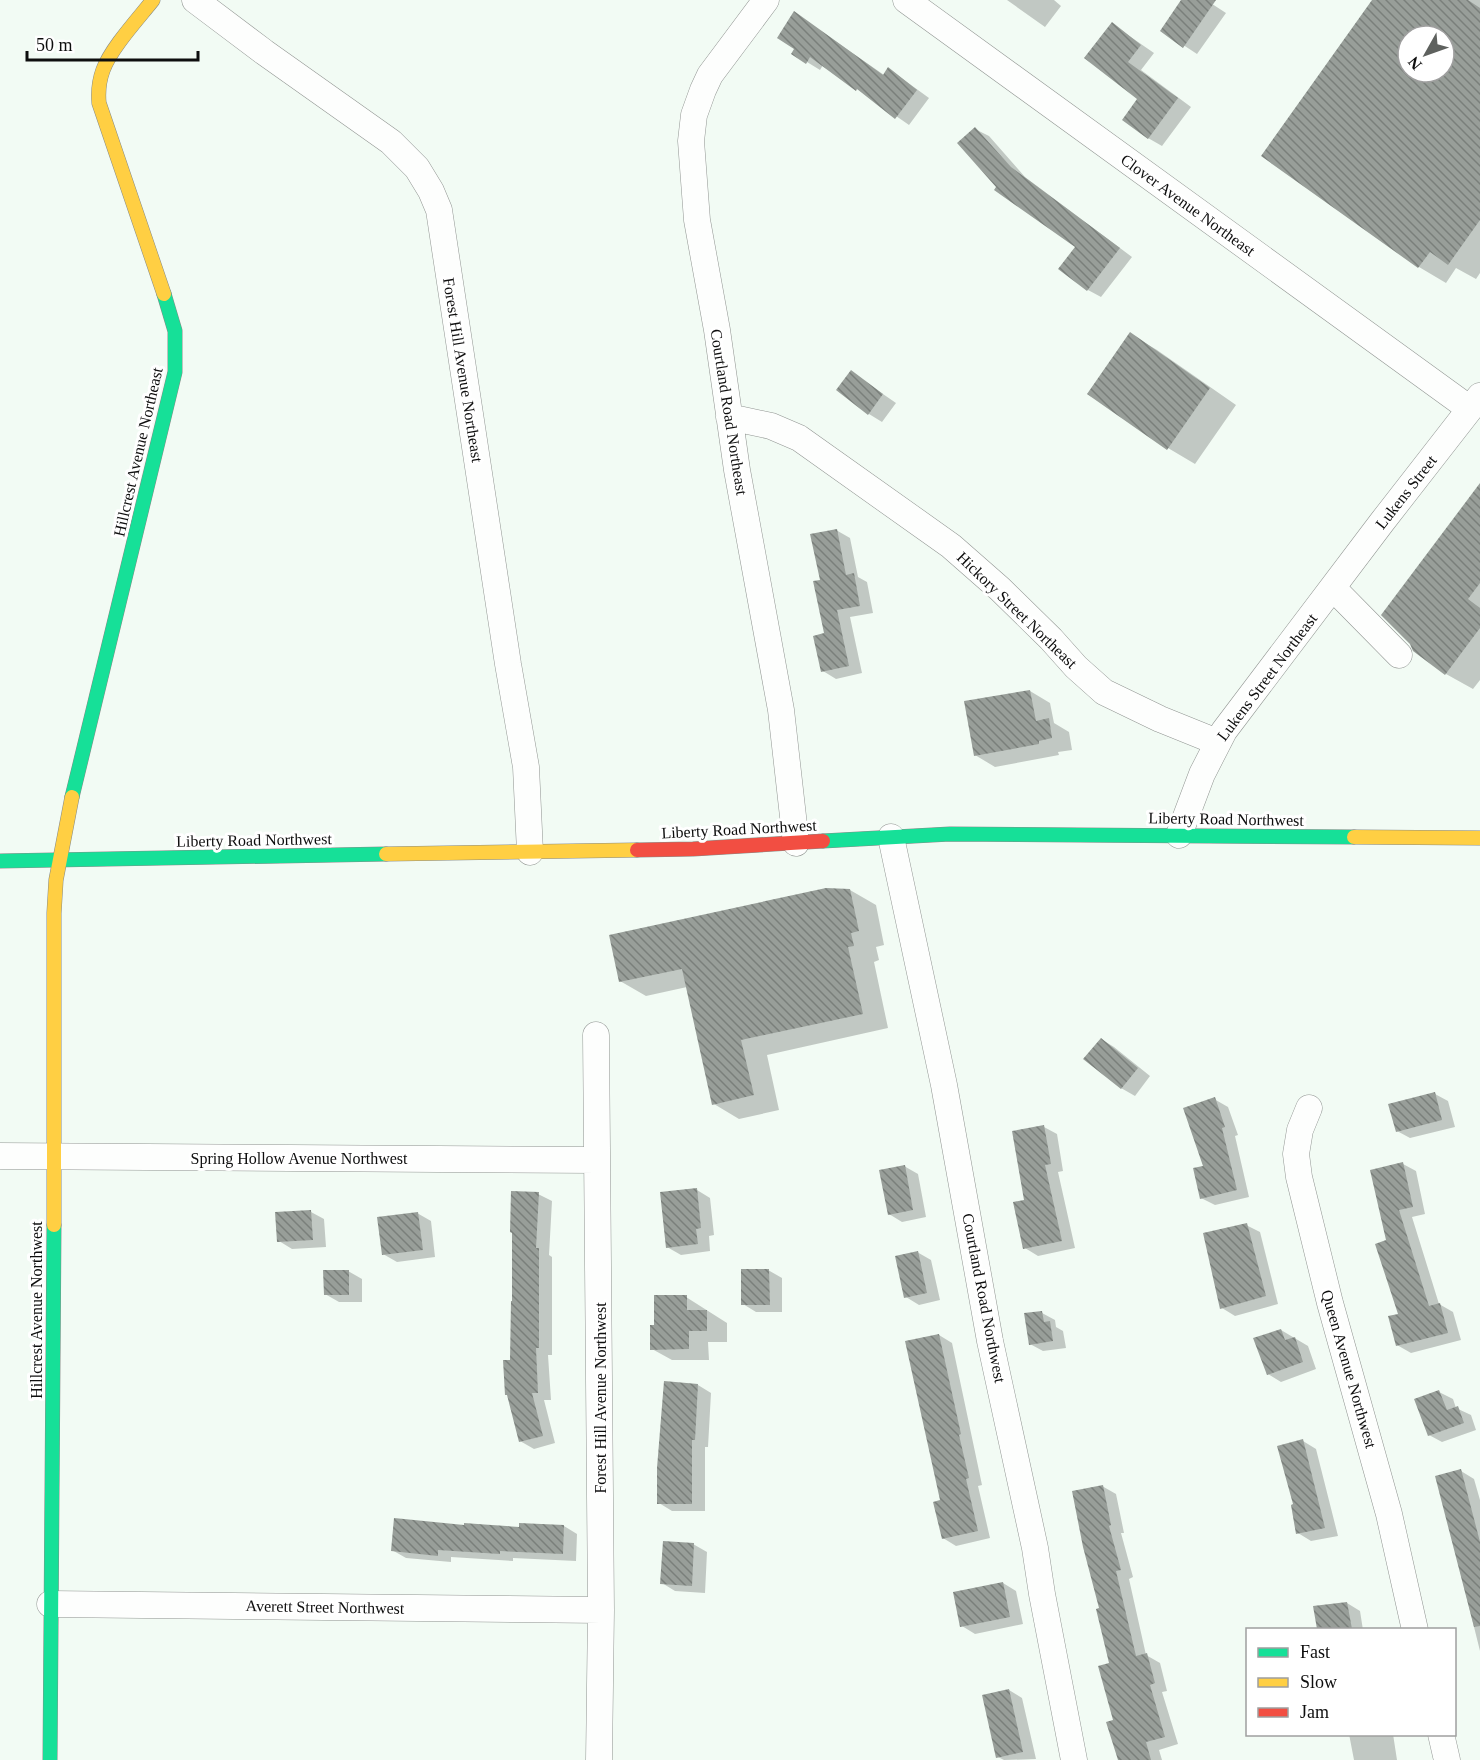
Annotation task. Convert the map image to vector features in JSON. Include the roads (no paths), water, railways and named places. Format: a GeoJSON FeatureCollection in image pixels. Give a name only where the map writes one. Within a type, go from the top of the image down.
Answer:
{"type":"FeatureCollection","features":[{"type":"Feature","properties":{"kind":"street","name":"Hillcrest Avenue Northeast"},"geometry":{"type":"LineString","coordinates":[[59,861],[66,821],[175,372],[175,331],[145,233],[99,103],[98,86],[102,69],[153,0]]}},
{"type":"Feature","properties":{"kind":"street","name":"Forest Hill Avenue Northeast"},"geometry":{"type":"LineString","coordinates":[[195,0],[391,142],[417,168],[439,210],[508,664],[526,767],[530,852]]}},
{"type":"Feature","properties":{"kind":"street","name":"Courtland Road Northeast"},"geometry":{"type":"LineString","coordinates":[[766,0],[710,75],[694,115],[691,141],[698,220],[729,417],[781,710],[796,843]]}},
{"type":"Feature","properties":{"kind":"street","name":"Clover Avenue Northeast"},"geometry":{"type":"LineString","coordinates":[[906,0],[1475,403]]}},
{"type":"Feature","properties":{"kind":"street","name":"Lukens Street"},"geometry":{"type":"LineString","coordinates":[[1333,588],[1475,403]]}},
{"type":"Feature","properties":{"kind":"street","name":"Hickory Street Northeast"},"geometry":{"type":"LineString","coordinates":[[729,417],[771,426],[799,438],[951,546],[1000,589],[1076,667],[1104,692],[1160,719],[1217,742]]}},
{"type":"Feature","properties":{"kind":"street"},"geometry":{"type":"LineString","coordinates":[[1333,588],[1399,655]]}},
{"type":"Feature","properties":{"kind":"street","name":"Lukens Street Northeast"},"geometry":{"type":"LineString","coordinates":[[1179,835],[1217,742],[1333,588]]}},
{"type":"Feature","properties":{"kind":"street","name":"Liberty Road Northwest"},"geometry":{"type":"LineString","coordinates":[[0,861],[693,849],[1003,833],[1480,838]]}},
{"type":"Feature","properties":{"kind":"street","name":"Courtland Road Northwest"},"geometry":{"type":"LineString","coordinates":[[891,837],[944,1084],[990,1341],[1035,1548],[1067,1759]]}},
{"type":"Feature","properties":{"kind":"street","name":"Hillcrest Avenue Northwest"},"geometry":{"type":"LineString","coordinates":[[50,1760],[54,913],[59,861]]}},
{"type":"Feature","properties":{"kind":"street","name":"Forest Hill Avenue Northwest"},"geometry":{"type":"LineString","coordinates":[[596,1035],[601,1610],[599,1760]]}},
{"type":"Feature","properties":{"kind":"street","name":"Queen Avenue Northwest"},"geometry":{"type":"LineString","coordinates":[[1309,1108],[1300,1130],[1296,1154],[1299,1177],[1330,1303],[1389,1514],[1415,1628]]}},
{"type":"Feature","properties":{"kind":"street","name":"Spring Hollow Avenue Northwest"},"geometry":{"type":"LineString","coordinates":[[0,1156],[597,1160]]}},
{"type":"Feature","properties":{"kind":"street","name":"Averett Street Northwest"},"geometry":{"type":"LineString","coordinates":[[50,1604],[601,1610]]}},
{"type":"Feature","properties":{"kind":"street"},"geometry":{"type":"LineString","coordinates":[[1441,1736],[1447,1760]]}}]}
